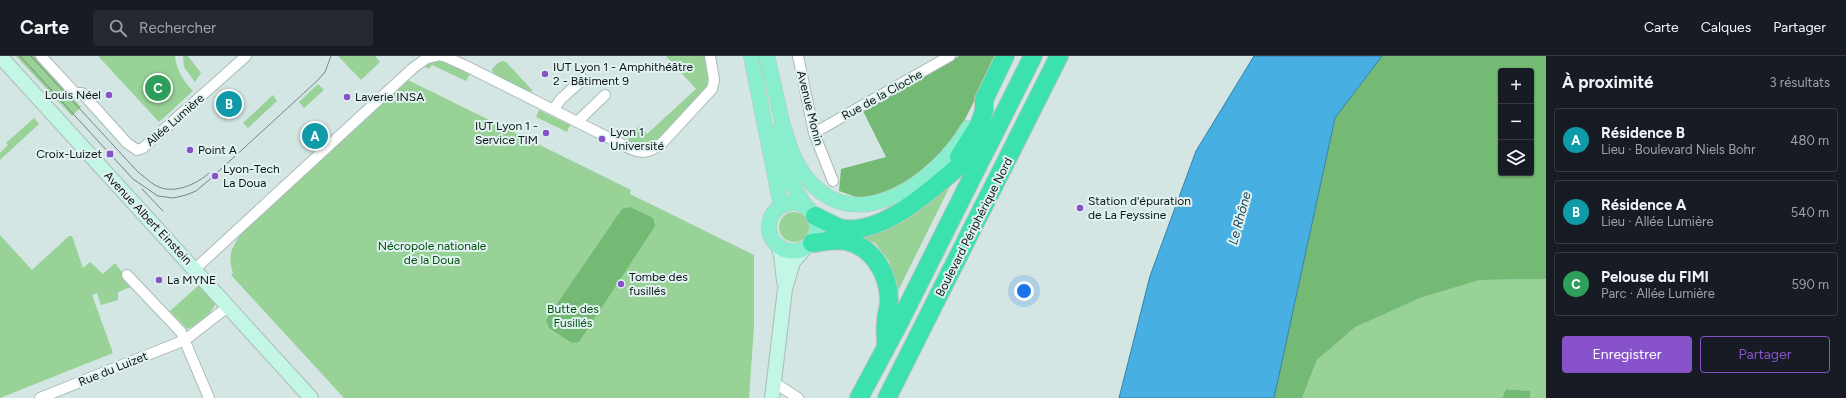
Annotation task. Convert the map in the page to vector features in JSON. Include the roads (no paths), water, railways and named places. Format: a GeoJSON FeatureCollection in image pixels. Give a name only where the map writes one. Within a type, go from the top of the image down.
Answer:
{"type":"FeatureCollection","features":[{"type":"Feature","properties":{"kind":"highway"},"geometry":{"type":"LineString","coordinates":[[941,180],[972,139],[984,111],[984,100],[1006,56]]}},
{"type":"Feature","properties":{"kind":"highway","name":"Boulevard Périphérique Nord"},"geometry":{"type":"LineString","coordinates":[[859,398],[898,325],[1033,56]]}},
{"type":"Feature","properties":{"kind":"highway","name":"Boulevard Périphérique Nord"},"geometry":{"type":"LineString","coordinates":[[887,397],[1059,56]]}},
{"type":"Feature","properties":{"kind":"highway"},"geometry":{"type":"LineString","coordinates":[[810,212],[840,228],[857,228],[880,222],[908,207],[926,194],[960,165],[972,152],[989,143]]}},
{"type":"Feature","properties":{"kind":"highway"},"geometry":{"type":"LineString","coordinates":[[808,246],[844,240],[869,252],[880,266],[889,292],[886,322],[886,346]]}},
{"type":"Feature","properties":{"kind":"main road"},"geometry":{"type":"LineString","coordinates":[[751,56],[781,206]]}},
{"type":"Feature","properties":{"kind":"main road"},"geometry":{"type":"LineString","coordinates":[[767,56],[782,122],[794,159],[806,178],[818,189],[835,199],[865,205],[880,202],[900,195],[941,162],[966,132],[984,100]]}},
{"type":"Feature","properties":{"kind":"main road"},"geometry":{"type":"LineString","coordinates":[[782,122],[780,139],[782,155],[790,181],[810,212],[818,230],[808,246],[788,251],[778,246],[771,236],[769,225],[773,214],[781,206],[794,203],[810,212]]}},
{"type":"Feature","properties":{"kind":"street","name":"Avenue Albert Einstein"},"geometry":{"type":"LineString","coordinates":[[0,56],[229,306],[311,398]]}},
{"type":"Feature","properties":{"kind":"street","name":"Allée Lumière"},"geometry":{"type":"LineString","coordinates":[[41,56],[74,93],[82,94],[127,143],[137,150],[143,148],[246,56]]}},
{"type":"Feature","properties":{"kind":"street"},"geometry":{"type":"LineString","coordinates":[[195,269],[413,68],[426,58],[436,56]]}},
{"type":"Feature","properties":{"kind":"street"},"geometry":{"type":"LineString","coordinates":[[442,56],[446,56],[636,151],[646,153],[655,149],[712,89],[714,80],[710,56]]}},
{"type":"Feature","properties":{"kind":"street","name":"Avenue Monin"},"geometry":{"type":"LineString","coordinates":[[798,56],[814,133],[833,181]]}},
{"type":"Feature","properties":{"kind":"street","name":"Rue de la Cloche"},"geometry":{"type":"LineString","coordinates":[[814,133],[950,56]]}},
{"type":"Feature","properties":{"kind":"street"},"geometry":{"type":"LineString","coordinates":[[553,110],[561,99],[583,79]]}},
{"type":"Feature","properties":{"kind":"street"},"geometry":{"type":"LineString","coordinates":[[577,122],[605,95]]}},
{"type":"Feature","properties":{"kind":"street"},"geometry":{"type":"LineString","coordinates":[[778,246],[781,255],[785,289]]}},
{"type":"Feature","properties":{"kind":"street"},"geometry":{"type":"LineString","coordinates":[[772,398],[775,383],[785,289],[793,262],[808,246]]}},
{"type":"Feature","properties":{"kind":"street"},"geometry":{"type":"LineString","coordinates":[[127,275],[181,332],[209,398]]}},
{"type":"Feature","properties":{"kind":"street","name":"Rue du Luizet"},"geometry":{"type":"LineString","coordinates":[[40,398],[185,340],[229,306]]}},
{"type":"Feature","properties":{"kind":"street"},"geometry":{"type":"LineString","coordinates":[[775,383],[798,398]]}},
{"type":"Feature","properties":{"kind":"water","name":"Le Rhône"},"geometry":{"type":"Polygon","coordinates":[[[1254,56],[1382,56],[1335,118],[1274,398],[1119,398],[1150,276],[1196,151],[1254,56]]]}},
{"type":"Feature","properties":{"kind":"tram line"},"geometry":{"type":"LineString","coordinates":[[20,56],[133,179],[158,196],[173,198],[196,191],[209,180],[317,81],[325,72],[331,56]]}},
{"type":"Feature","properties":{"kind":"tram line"},"geometry":{"type":"LineString","coordinates":[[31,56],[138,172],[153,184],[165,189],[179,189],[198,181],[209,173]]}},
{"type":"Feature","properties":{"kind":"tram line"},"geometry":{"type":"LineString","coordinates":[[142,189],[163,211]]}},
{"type":"Feature","properties":{"kind":"place","name":"IUT Lyon 1 - Amphithéâtre 2 - Bâtiment 9"},"geometry":{"type":"Point","coordinates":[545,74]}},
{"type":"Feature","properties":{"kind":"place","name":"Pelouse du FIMI"},"geometry":{"type":"Point","coordinates":[158,88]}},
{"type":"Feature","properties":{"kind":"place","name":"Louis Néel"},"geometry":{"type":"Point","coordinates":[109,95]}},
{"type":"Feature","properties":{"kind":"place","name":"Laverie INSA"},"geometry":{"type":"Point","coordinates":[347,97]}},
{"type":"Feature","properties":{"kind":"place","name":"Résidence A"},"geometry":{"type":"Point","coordinates":[229,104]}},
{"type":"Feature","properties":{"kind":"place","name":"IUT Lyon 1 - Service TIM"},"geometry":{"type":"Point","coordinates":[546,133]}},
{"type":"Feature","properties":{"kind":"place","name":"Résidence B"},"geometry":{"type":"Point","coordinates":[315,136]}},
{"type":"Feature","properties":{"kind":"place","name":"Lyon 1 Université"},"geometry":{"type":"Point","coordinates":[602,139]}},
{"type":"Feature","properties":{"kind":"place","name":"Point A"},"geometry":{"type":"Point","coordinates":[190,150]}},
{"type":"Feature","properties":{"kind":"place","name":"Croix-Luizet"},"geometry":{"type":"Point","coordinates":[110,154]}},
{"type":"Feature","properties":{"kind":"place","name":"Lyon-Tech La Doua"},"geometry":{"type":"Point","coordinates":[215,176]}},
{"type":"Feature","properties":{"kind":"place","name":"Station d'épuration de La Feyssine"},"geometry":{"type":"Point","coordinates":[1080,208]}},
{"type":"Feature","properties":{"kind":"place","name":"La MYNE"},"geometry":{"type":"Point","coordinates":[159,280]}},
{"type":"Feature","properties":{"kind":"place","name":"Tombe des fusillés"},"geometry":{"type":"Point","coordinates":[621,284]}},
{"type":"Feature","properties":{"kind":"park label","name":"Nécropole nationale de la Doua"},"geometry":{"type":"Point","coordinates":[432,253]}},
{"type":"Feature","properties":{"kind":"park label","name":"Butte des Fusillés"},"geometry":{"type":"Point","coordinates":[573,316]}}]}
